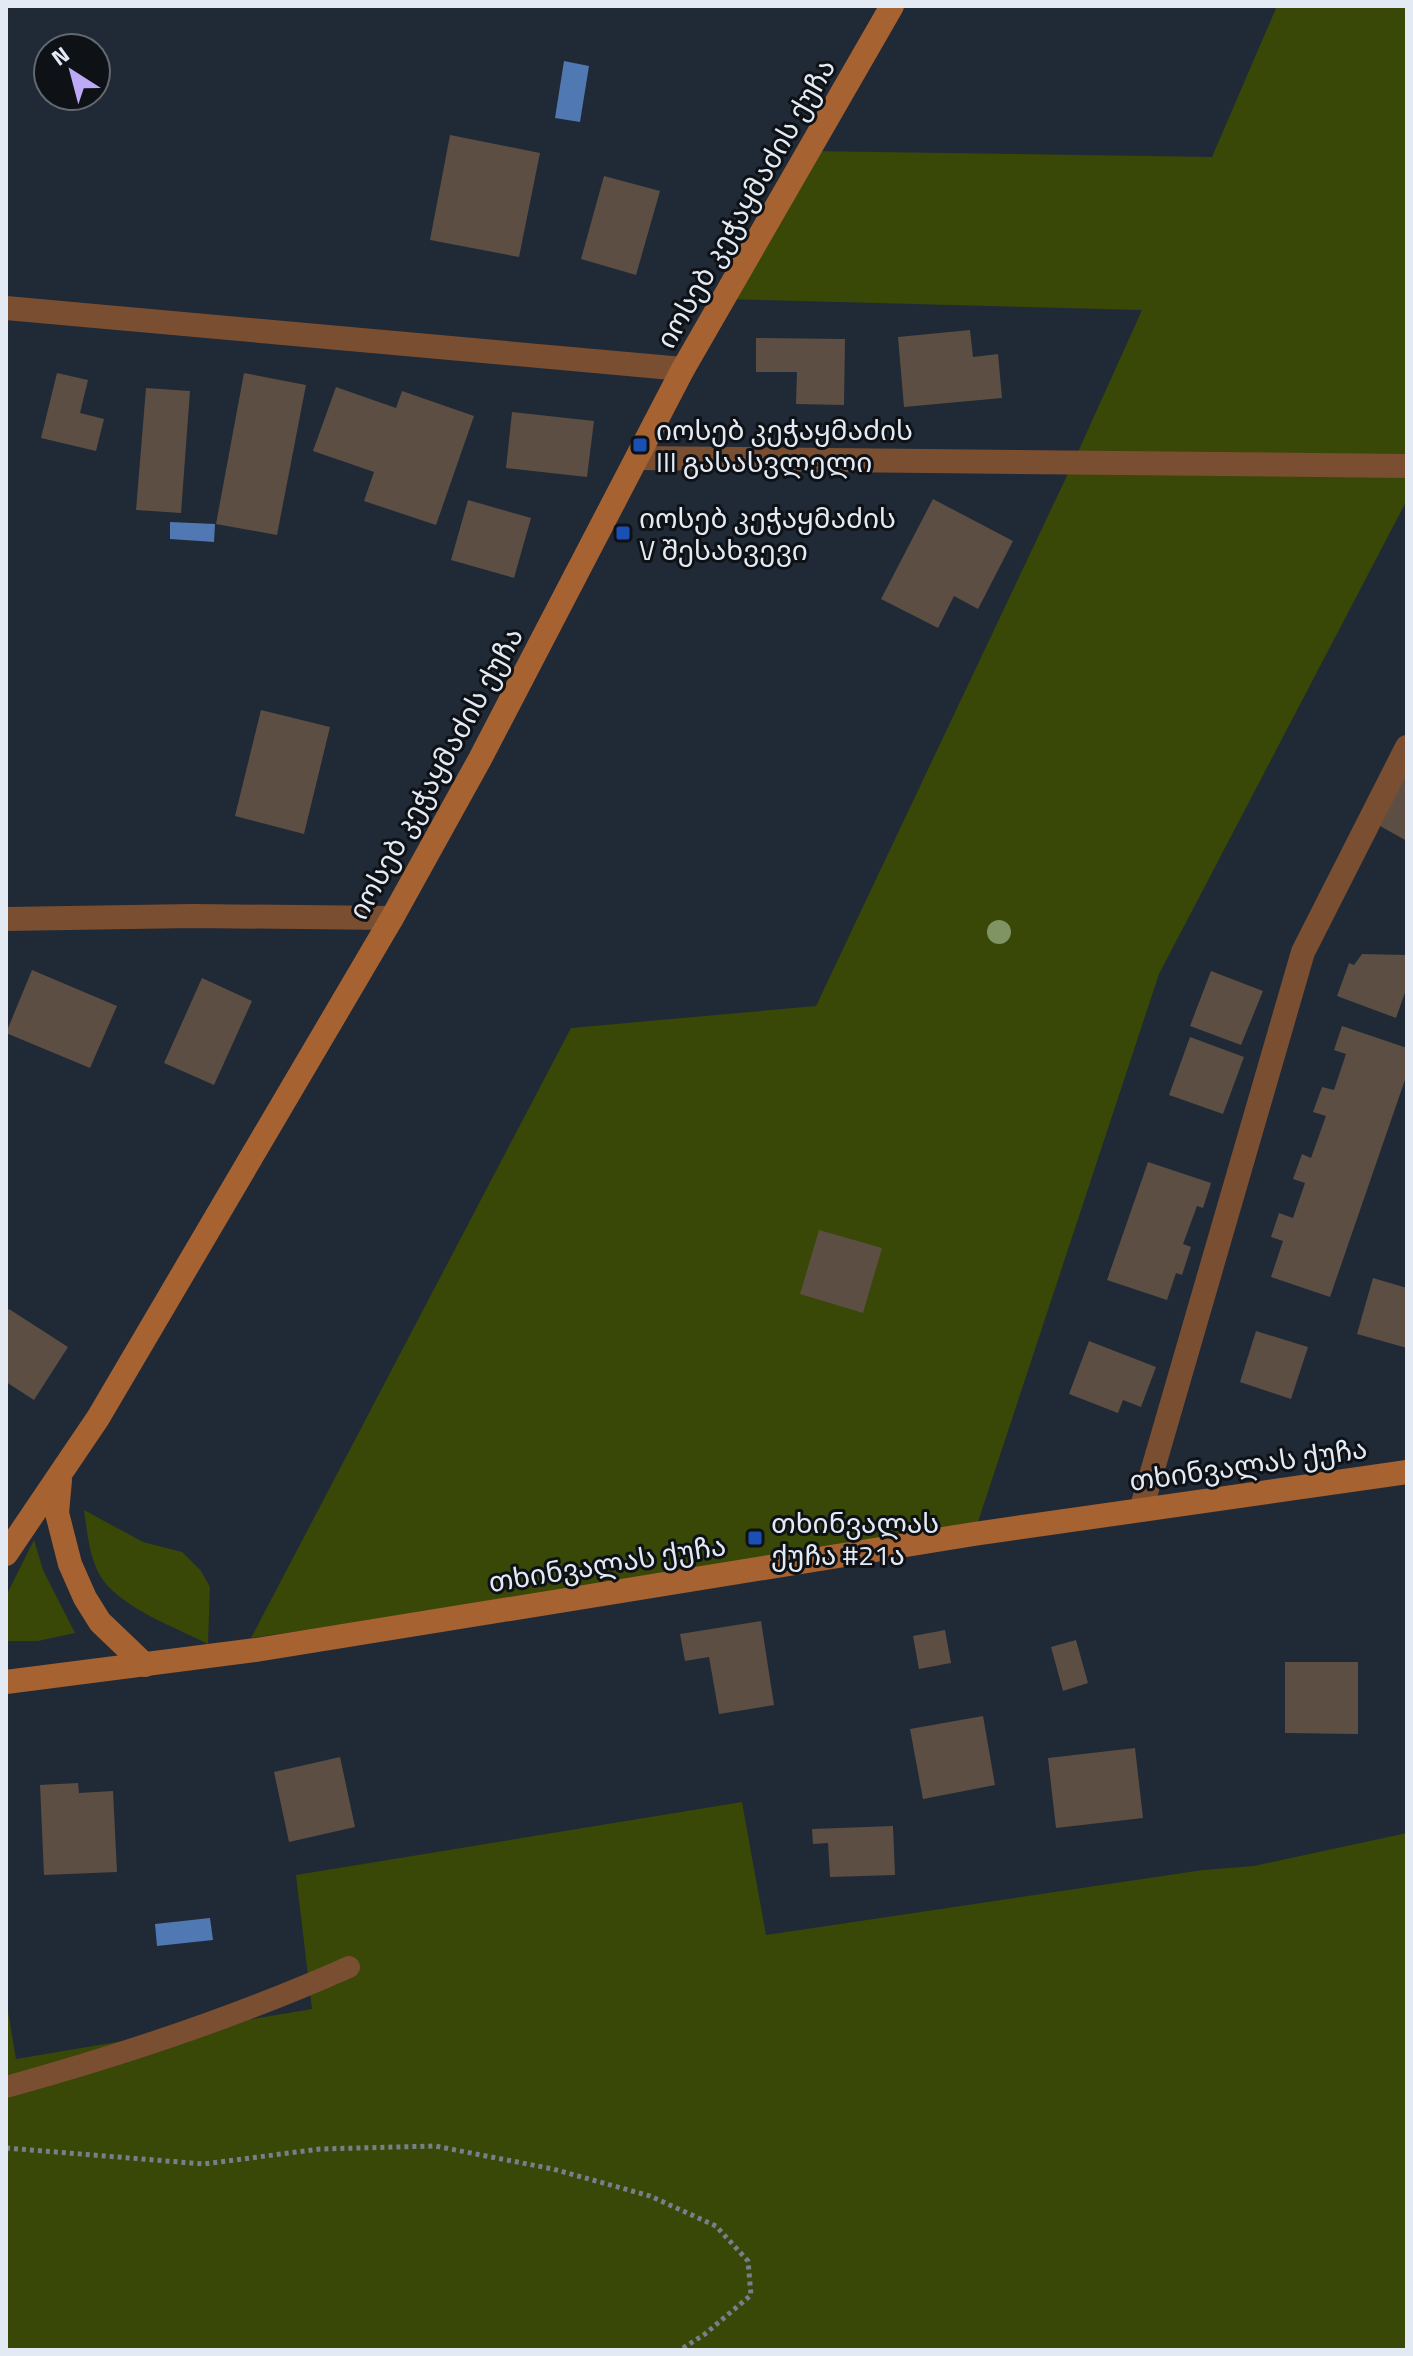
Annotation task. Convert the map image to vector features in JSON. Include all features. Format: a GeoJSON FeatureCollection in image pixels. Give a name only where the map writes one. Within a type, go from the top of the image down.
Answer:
{"type":"FeatureCollection","features":[{"type":"Feature","properties":{"kind":"street","name":"იოსებ კეჭაყმაძის ქუჩა"},"geometry":{"type":"LineString","coordinates":[[6,1554],[106,1404],[392,918],[480,759],[683,369],[892,6]]}},
{"type":"Feature","properties":{"kind":"street"},"geometry":{"type":"LineString","coordinates":[[6,308],[683,369]]}},
{"type":"Feature","properties":{"kind":"street"},"geometry":{"type":"LineString","coordinates":[[637,458],[1407,466]]}},
{"type":"Feature","properties":{"kind":"street"},"geometry":{"type":"LineString","coordinates":[[1141,1510],[1303,952],[1407,747]]}},
{"type":"Feature","properties":{"kind":"street"},"geometry":{"type":"LineString","coordinates":[[6,919],[193,916],[392,918]]}},
{"type":"Feature","properties":{"kind":"street","name":"თხინვალას ქუჩა"},"geometry":{"type":"LineString","coordinates":[[6,1682],[256,1650],[958,1536],[1407,1472]]}},
{"type":"Feature","properties":{"kind":"street"},"geometry":{"type":"LineString","coordinates":[[60,1477],[57,1513],[70,1564],[85,1598],[100,1622],[145,1665]]}},
{"type":"Feature","properties":{"kind":"lane"},"geometry":{"type":"LineString","coordinates":[[6,2087],[69,2069],[262,2003],[349,1967]]}},
{"type":"Feature","properties":{"kind":"path"},"geometry":{"type":"LineString","coordinates":[[6,2148],[204,2164],[320,2149],[435,2146],[553,2169],[650,2196],[716,2226],[748,2261],[751,2295],[705,2334],[680,2350]]}},
{"type":"Feature","properties":{"kind":"green space"},"geometry":{"type":"Polygon","coordinates":[[[1277,6],[1407,6],[1407,500],[1159,974],[974,1534],[251,1638],[571,1028],[816,1006],[1073,463],[1142,310],[723,299],[810,151],[1212,157],[1277,6]]]}},
{"type":"Feature","properties":{"kind":"green space"},"geometry":{"type":"Polygon","coordinates":[[[84,1510],[143,1542],[182,1552],[201,1571],[210,1587],[208,1644],[147,1614],[106,1584],[92,1557],[84,1510]]]}},
{"type":"Feature","properties":{"kind":"green space"},"geometry":{"type":"Polygon","coordinates":[[[34,1540],[43,1570],[75,1633],[38,1641],[6,1641],[6,1596],[34,1540]]]}},
{"type":"Feature","properties":{"kind":"green space"},"geometry":{"type":"Polygon","coordinates":[[[742,1802],[766,1935],[1203,1870],[1254,1866],[1407,1833],[1407,2350],[6,2350],[6,1999],[16,2059],[312,2009],[296,1875],[742,1802]]]}},
{"type":"Feature","properties":{"kind":"water"},"geometry":{"type":"Polygon","coordinates":[[[564,61],[589,66],[580,122],[555,118],[564,61]]]}},
{"type":"Feature","properties":{"kind":"water"},"geometry":{"type":"Polygon","coordinates":[[[170,522],[215,524],[214,542],[170,539],[170,522]]]}},
{"type":"Feature","properties":{"kind":"water"},"geometry":{"type":"Polygon","coordinates":[[[210,1918],[213,1940],[157,1946],[155,1924],[210,1918]]]}},
{"type":"Feature","properties":{"kind":"building"},"geometry":{"type":"Polygon","coordinates":[[[450,135],[540,153],[519,257],[430,240],[450,135]]]}},
{"type":"Feature","properties":{"kind":"building"},"geometry":{"type":"Polygon","coordinates":[[[604,176],[660,191],[636,275],[581,259],[604,176]]]}},
{"type":"Feature","properties":{"kind":"building"},"geometry":{"type":"Polygon","coordinates":[[[970,330],[973,357],[998,354],[1002,398],[904,407],[898,337],[970,330]]]}},
{"type":"Feature","properties":{"kind":"building"},"geometry":{"type":"Polygon","coordinates":[[[756,338],[845,339],[844,405],[796,404],[797,372],[756,372],[756,338]]]}},
{"type":"Feature","properties":{"kind":"building"},"geometry":{"type":"Polygon","coordinates":[[[57,373],[88,380],[80,413],[104,419],[96,451],[41,438],[57,373]]]}},
{"type":"Feature","properties":{"kind":"building"},"geometry":{"type":"Polygon","coordinates":[[[244,373],[306,385],[277,535],[216,524],[244,373]]]}},
{"type":"Feature","properties":{"kind":"building"},"geometry":{"type":"Polygon","coordinates":[[[336,387],[396,408],[402,391],[474,416],[436,525],[364,501],[374,472],[313,451],[336,387]]]}},
{"type":"Feature","properties":{"kind":"building"},"geometry":{"type":"Polygon","coordinates":[[[146,388],[190,391],[181,513],[136,510],[146,388]]]}},
{"type":"Feature","properties":{"kind":"building"},"geometry":{"type":"Polygon","coordinates":[[[512,412],[594,421],[587,477],[506,468],[512,412]]]}},
{"type":"Feature","properties":{"kind":"building"},"geometry":{"type":"Polygon","coordinates":[[[933,499],[1013,541],[978,609],[954,596],[938,628],[881,599],[933,499]]]}},
{"type":"Feature","properties":{"kind":"building"},"geometry":{"type":"Polygon","coordinates":[[[468,500],[531,518],[514,578],[451,560],[468,500]]]}},
{"type":"Feature","properties":{"kind":"building"},"geometry":{"type":"Polygon","coordinates":[[[261,710],[330,727],[304,834],[235,816],[261,710]]]}},
{"type":"Feature","properties":{"kind":"building"},"geometry":{"type":"Polygon","coordinates":[[[1407,758],[1407,841],[1371,821],[1407,758]]]}},
{"type":"Feature","properties":{"kind":"building"},"geometry":{"type":"Polygon","coordinates":[[[1362,954],[1407,955],[1407,987],[1396,1018],[1337,996],[1349,963],[1354,965],[1362,954]]]}},
{"type":"Feature","properties":{"kind":"building"},"geometry":{"type":"Polygon","coordinates":[[[32,970],[117,1006],[90,1068],[6,1033],[32,970]]]}},
{"type":"Feature","properties":{"kind":"building"},"geometry":{"type":"Polygon","coordinates":[[[1211,971],[1263,991],[1241,1045],[1190,1026],[1211,971]]]}},
{"type":"Feature","properties":{"kind":"building"},"geometry":{"type":"Polygon","coordinates":[[[202,978],[252,1001],[214,1085],[164,1063],[202,978]]]}},
{"type":"Feature","properties":{"kind":"building"},"geometry":{"type":"Polygon","coordinates":[[[1342,1026],[1407,1048],[1407,1074],[1330,1297],[1271,1277],[1283,1241],[1271,1237],[1279,1213],[1293,1218],[1305,1183],[1293,1179],[1302,1154],[1311,1158],[1326,1116],[1313,1112],[1322,1087],[1334,1090],[1346,1054],[1334,1050],[1342,1026]]]}},
{"type":"Feature","properties":{"kind":"building"},"geometry":{"type":"Polygon","coordinates":[[[1190,1037],[1244,1057],[1223,1114],[1169,1095],[1190,1037]]]}},
{"type":"Feature","properties":{"kind":"building"},"geometry":{"type":"Polygon","coordinates":[[[1148,1162],[1211,1183],[1203,1208],[1197,1206],[1183,1244],[1191,1247],[1182,1275],[1176,1273],[1167,1300],[1107,1280],[1148,1162]]]}},
{"type":"Feature","properties":{"kind":"building"},"geometry":{"type":"Polygon","coordinates":[[[819,1230],[882,1248],[863,1313],[800,1294],[819,1230]]]}},
{"type":"Feature","properties":{"kind":"building"},"geometry":{"type":"Polygon","coordinates":[[[1373,1278],[1407,1288],[1407,1348],[1357,1334],[1373,1278]]]}},
{"type":"Feature","properties":{"kind":"building"},"geometry":{"type":"Polygon","coordinates":[[[9,1309],[68,1347],[34,1400],[6,1382],[6,1314],[9,1309]]]}},
{"type":"Feature","properties":{"kind":"building"},"geometry":{"type":"Polygon","coordinates":[[[1256,1331],[1308,1347],[1291,1399],[1240,1382],[1256,1331]]]}},
{"type":"Feature","properties":{"kind":"building"},"geometry":{"type":"Polygon","coordinates":[[[1089,1341],[1156,1367],[1141,1407],[1123,1400],[1118,1413],[1069,1394],[1089,1341]]]}},
{"type":"Feature","properties":{"kind":"building"},"geometry":{"type":"Polygon","coordinates":[[[761,1621],[774,1705],[719,1714],[709,1657],[685,1661],[680,1634],[761,1621]]]}},
{"type":"Feature","properties":{"kind":"building"},"geometry":{"type":"Polygon","coordinates":[[[945,1630],[951,1663],[919,1669],[913,1636],[945,1630]]]}},
{"type":"Feature","properties":{"kind":"building"},"geometry":{"type":"Polygon","coordinates":[[[1076,1640],[1088,1683],[1063,1691],[1051,1647],[1076,1640]]]}},
{"type":"Feature","properties":{"kind":"building"},"geometry":{"type":"Polygon","coordinates":[[[1285,1662],[1358,1662],[1358,1734],[1285,1733],[1285,1662]]]}},
{"type":"Feature","properties":{"kind":"building"},"geometry":{"type":"Polygon","coordinates":[[[983,1716],[995,1785],[923,1799],[910,1729],[983,1716]]]}},
{"type":"Feature","properties":{"kind":"building"},"geometry":{"type":"Polygon","coordinates":[[[1135,1748],[1143,1818],[1056,1828],[1048,1758],[1135,1748]]]}},
{"type":"Feature","properties":{"kind":"building"},"geometry":{"type":"Polygon","coordinates":[[[340,1757],[355,1827],[289,1842],[274,1772],[340,1757]]]}},
{"type":"Feature","properties":{"kind":"building"},"geometry":{"type":"Polygon","coordinates":[[[78,1783],[79,1793],[113,1791],[117,1872],[44,1875],[40,1785],[78,1783]]]}},
{"type":"Feature","properties":{"kind":"building"},"geometry":{"type":"Polygon","coordinates":[[[893,1826],[895,1875],[830,1877],[828,1843],[813,1844],[812,1829],[893,1826]]]}},
{"type":"Feature","properties":{"kind":"place","name":"იოსებ კეჭაყმაძის III გასასვლელი"},"geometry":{"type":"Point","coordinates":[640,445]}},
{"type":"Feature","properties":{"kind":"place","name":"იოსებ კეჭაყმაძის V შესახვევი"},"geometry":{"type":"Point","coordinates":[623,533]}},
{"type":"Feature","properties":{"kind":"place","name":"თხინვალას ქუჩა #21ა"},"geometry":{"type":"Point","coordinates":[755,1538]}}]}
